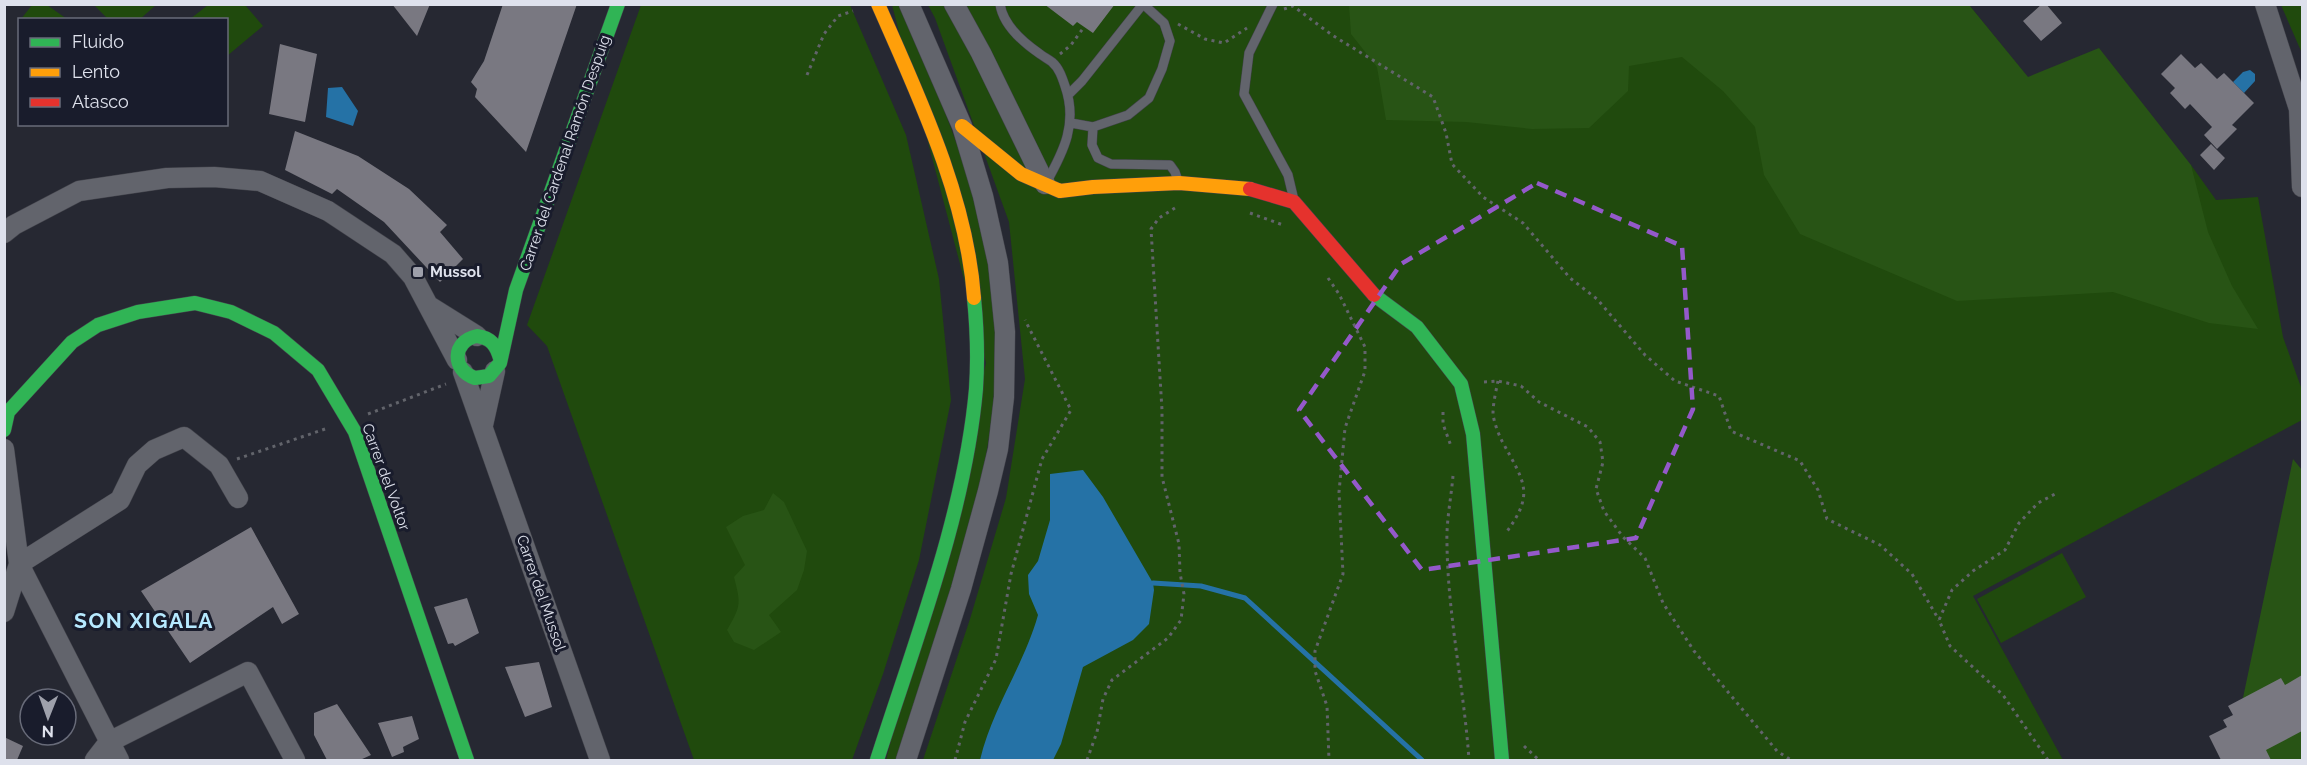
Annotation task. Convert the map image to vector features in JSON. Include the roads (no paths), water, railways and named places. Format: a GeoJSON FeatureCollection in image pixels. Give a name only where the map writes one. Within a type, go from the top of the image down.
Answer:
{"type":"FeatureCollection","features":[{"type":"Feature","properties":{"kind":"street","name":"Carrer del Cardenal Ramón Despuig"},"geometry":{"type":"LineString","coordinates":[[498,364],[512,302],[618,4]]}},
{"type":"Feature","properties":{"kind":"street"},"geometry":{"type":"LineString","coordinates":[[877,760],[933,583],[960,486],[976,397],[977,332],[970,267],[954,201],[937,146],[878,4]]}},
{"type":"Feature","properties":{"kind":"street"},"geometry":{"type":"LineString","coordinates":[[906,760],[961,589],[998,449],[1004,397],[1005,332],[998,263],[983,196],[962,126],[909,4]]}},
{"type":"Feature","properties":{"kind":"street"},"geometry":{"type":"LineString","coordinates":[[954,4],[981,53],[1045,184]]}},
{"type":"Feature","properties":{"kind":"street"},"geometry":{"type":"LineString","coordinates":[[2265,4],[2299,109],[2302,187]]}},
{"type":"Feature","properties":{"kind":"street"},"geometry":{"type":"LineString","coordinates":[[962,126],[1021,174],[1060,191],[1179,183],[1257,190],[1294,202],[1376,297],[1418,327],[1461,384],[1473,435],[1502,760]]}},
{"type":"Feature","properties":{"kind":"street","name":"Carrer del Mussol"},"geometry":{"type":"LineString","coordinates":[[4,233],[14,225],[79,191],[167,178],[214,177],[260,181],[328,211],[393,254],[412,277],[460,366],[483,425],[600,760]]}},
{"type":"Feature","properties":{"kind":"street","name":"Carrer del Cardenal Ramón Despuig"},"geometry":{"type":"LineString","coordinates":[[481,336],[512,302]]}},
{"type":"Feature","properties":{"kind":"street","name":"Carrer del Voltor"},"geometry":{"type":"LineString","coordinates":[[4,430],[8,412],[72,342],[98,325],[138,312],[195,303],[231,312],[274,333],[318,370],[355,432],[467,760]]}},
{"type":"Feature","properties":{"kind":"street","name":"Carrer del Mussol"},"geometry":{"type":"LineString","coordinates":[[429,306],[481,336]]}},
{"type":"Feature","properties":{"kind":"street"},"geometry":{"type":"LineString","coordinates":[[483,425],[498,364],[496,344],[481,336],[465,341],[457,353],[460,366],[469,377],[483,378],[498,364]]}},
{"type":"Feature","properties":{"kind":"street"},"geometry":{"type":"LineString","coordinates":[[4,612],[19,564],[120,501],[137,465],[154,450],[184,437],[219,465],[238,498]]}},
{"type":"Feature","properties":{"kind":"street"},"geometry":{"type":"LineString","coordinates":[[4,449],[19,564],[119,760]]}},
{"type":"Feature","properties":{"kind":"street"},"geometry":{"type":"LineString","coordinates":[[95,760],[109,742],[248,672],[295,760]]}},
{"type":"Feature","properties":{"kind":"lane"},"geometry":{"type":"LineString","coordinates":[[1000,4],[1001,12],[1012,29],[1051,61],[1059,71],[1068,95],[1071,123],[1062,155],[1045,184]]}},
{"type":"Feature","properties":{"kind":"lane"},"geometry":{"type":"LineString","coordinates":[[1068,95],[1082,81],[1143,4],[1164,23],[1170,41],[1162,69],[1149,98],[1128,115],[1093,128],[1071,123]]}},
{"type":"Feature","properties":{"kind":"lane"},"geometry":{"type":"LineString","coordinates":[[1272,9],[1249,53],[1244,94],[1288,175],[1294,202]]}},
{"type":"Feature","properties":{"kind":"lane"},"geometry":{"type":"LineString","coordinates":[[1093,128],[1092,145],[1098,158],[1111,164],[1170,165],[1179,183]]}},
{"type":"Feature","properties":{"kind":"water"},"geometry":{"type":"Polygon","coordinates":[[[2250,70],[2255,74],[2255,81],[2244,93],[2233,82],[2243,72],[2250,70]]]}},
{"type":"Feature","properties":{"kind":"water"},"geometry":{"type":"Polygon","coordinates":[[[342,87],[358,111],[353,126],[326,117],[328,88],[342,87]]]}},
{"type":"Feature","properties":{"kind":"water"},"geometry":{"type":"Polygon","coordinates":[[[1083,470],[1103,497],[1153,583],[1149,624],[1133,640],[1083,667],[1061,744],[1053,760],[980,760],[992,723],[1025,652],[1038,615],[1029,594],[1028,575],[1038,561],[1050,520],[1050,474],[1083,470]]]}},
{"type":"Feature","properties":{"kind":"waterway"},"geometry":{"type":"LineString","coordinates":[[1153,583],[1201,586],[1245,598],[1422,760]]}},
{"type":"Feature","properties":{"kind":"place","name":"Mussol"},"geometry":{"type":"Point","coordinates":[418,272]}},
{"type":"Feature","properties":{"kind":"district","name":"SON XIGALA"},"geometry":{"type":"Point","coordinates":[144,621]}}]}
